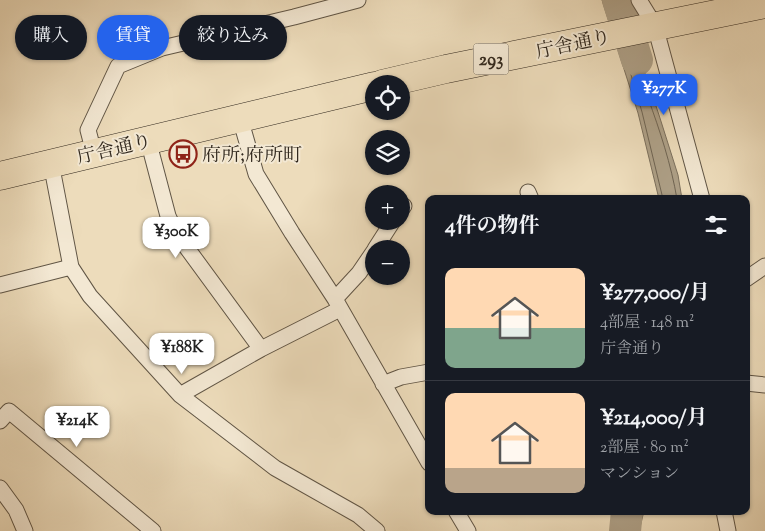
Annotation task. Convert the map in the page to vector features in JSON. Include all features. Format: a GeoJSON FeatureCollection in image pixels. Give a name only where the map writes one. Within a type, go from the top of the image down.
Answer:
{"type":"FeatureCollection","features":[{"type":"Feature","properties":{"kind":"highway","name":"庁舎通り"},"geometry":{"type":"LineString","coordinates":[[410,77],[446,68],[765,4]]}},
{"type":"Feature","properties":{"kind":"highway","name":"庁舎通り"},"geometry":{"type":"LineString","coordinates":[[0,176],[365,88]]}},
{"type":"Feature","properties":{"kind":"street"},"geometry":{"type":"LineString","coordinates":[[94,153],[88,130],[118,66],[162,48],[358,0]]}},
{"type":"Feature","properties":{"kind":"street"},"geometry":{"type":"LineString","coordinates":[[639,0],[701,195]]}},
{"type":"Feature","properties":{"kind":"street"},"geometry":{"type":"LineString","coordinates":[[240,118],[256,174],[338,304],[425,456]]}},
{"type":"Feature","properties":{"kind":"street"},"geometry":{"type":"LineString","coordinates":[[148,140],[168,216],[176,233],[261,349]]}},
{"type":"Feature","properties":{"kind":"street"},"geometry":{"type":"LineString","coordinates":[[51,163],[71,267],[90,296],[180,395],[275,468],[358,515],[377,531]]}},
{"type":"Feature","properties":{"kind":"street"},"geometry":{"type":"LineString","coordinates":[[180,395],[338,304],[365,264]]}},
{"type":"Feature","properties":{"kind":"street"},"geometry":{"type":"LineString","coordinates":[[750,276],[765,266]]}},
{"type":"Feature","properties":{"kind":"street"},"geometry":{"type":"LineString","coordinates":[[0,285],[71,267]]}},
{"type":"Feature","properties":{"kind":"street"},"geometry":{"type":"LineString","coordinates":[[383,384],[401,377],[425,373]]}},
{"type":"Feature","properties":{"kind":"street"},"geometry":{"type":"LineString","coordinates":[[750,384],[765,386]]}},
{"type":"Feature","properties":{"kind":"street"},"geometry":{"type":"LineString","coordinates":[[0,421],[9,411],[154,531]]}},
{"type":"Feature","properties":{"kind":"street"},"geometry":{"type":"LineString","coordinates":[[0,488],[16,510],[24,531]]}},
{"type":"Feature","properties":{"kind":"street"},"geometry":{"type":"LineString","coordinates":[[458,515],[468,531]]}},
{"type":"Feature","properties":{"kind":"street"},"geometry":{"type":"LineString","coordinates":[[725,515],[728,531]]}},
{"type":"Feature","properties":{"kind":"water"},"geometry":{"type":"Polygon","coordinates":[[[602,0],[610,0],[639,56],[678,175],[681,195],[658,195],[638,113],[602,0]]]}},
{"type":"Feature","properties":{"kind":"water"},"geometry":{"type":"Polygon","coordinates":[[[626,515],[643,515],[639,531],[626,531],[626,515]]]}},
{"type":"Feature","properties":{"kind":"waterway"},"geometry":{"type":"LineString","coordinates":[[618,0],[637,60]]}},
{"type":"Feature","properties":{"kind":"waterway"},"geometry":{"type":"LineString","coordinates":[[625,531],[627,515]]}},
{"type":"Feature","properties":{"kind":"place","name":"府所;府所町"},"geometry":{"type":"Point","coordinates":[183,154]}}]}
